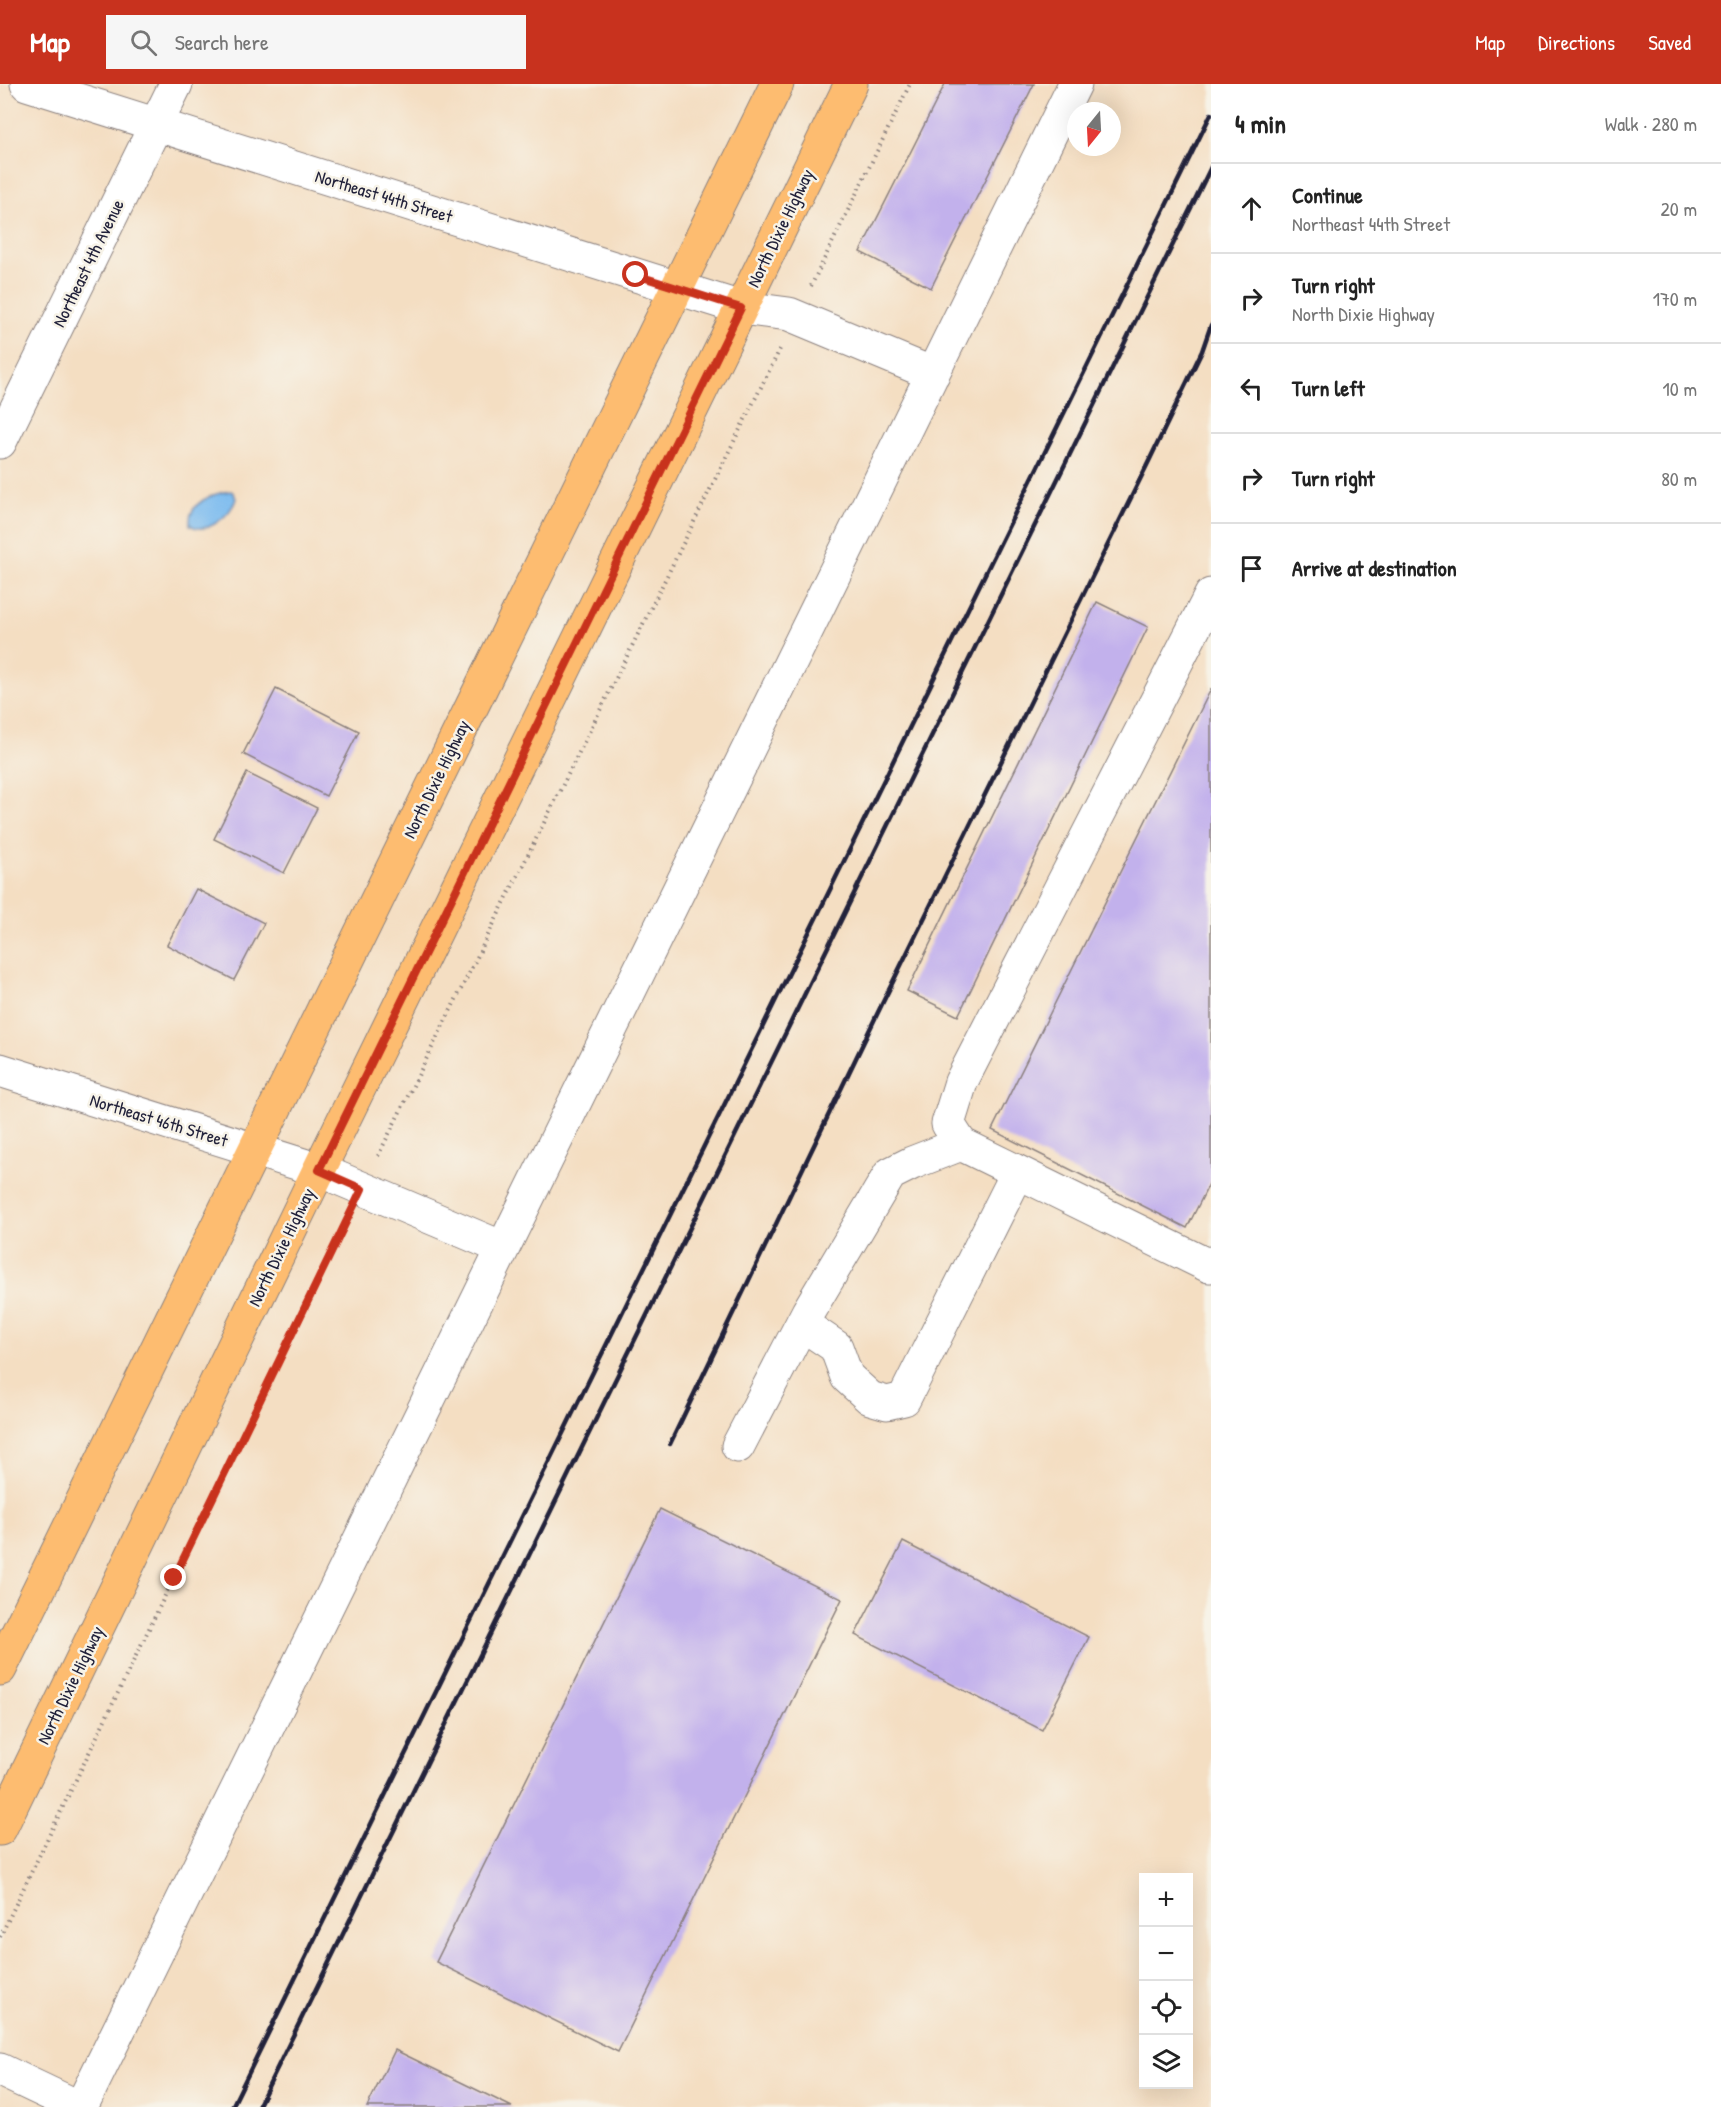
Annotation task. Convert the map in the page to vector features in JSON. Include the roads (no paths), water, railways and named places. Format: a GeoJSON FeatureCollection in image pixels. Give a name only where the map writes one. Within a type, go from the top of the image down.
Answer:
{"type":"FeatureCollection","features":[{"type":"Feature","properties":{"kind":"main road","name":"North Dixie Highway"},"geometry":{"type":"LineString","coordinates":[[0,1669],[777,84]]}},
{"type":"Feature","properties":{"kind":"main road","name":"North Dixie Highway"},"geometry":{"type":"LineString","coordinates":[[0,1829],[319,1170],[851,84]]}},
{"type":"Feature","properties":{"kind":"street","name":"Northeast 44th Street"},"geometry":{"type":"LineString","coordinates":[[27,84],[741,308],[789,314],[933,374]]}},
{"type":"Feature","properties":{"kind":"street","name":"Northeast 4th Avenue"},"geometry":{"type":"LineString","coordinates":[[0,442],[176,84]]}},
{"type":"Feature","properties":{"kind":"street"},"geometry":{"type":"LineString","coordinates":[[0,2070],[80,2107],[1075,84]]}},
{"type":"Feature","properties":{"kind":"street"},"geometry":{"type":"LineString","coordinates":[[1210,1265],[961,1144],[948,1124],[961,1082],[1211,595]]}},
{"type":"Feature","properties":{"kind":"street","name":"Northeast 46th Street"},"geometry":{"type":"LineString","coordinates":[[0,1070],[319,1170],[503,1248]]}},
{"type":"Feature","properties":{"kind":"street"},"geometry":{"type":"LineString","coordinates":[[738,1446],[802,1324],[890,1174],[961,1144]]}},
{"type":"Feature","properties":{"kind":"street"},"geometry":{"type":"LineString","coordinates":[[802,1324],[836,1347],[847,1377],[870,1398],[887,1403],[904,1399],[1018,1172]]}},
{"type":"Feature","properties":{"kind":"water"},"geometry":{"type":"Polygon","coordinates":[[[231,491],[236,499],[229,511],[218,522],[204,528],[190,525],[193,511],[203,500],[231,491]]]}},
{"type":"Feature","properties":{"kind":"railway"},"geometry":{"type":"LineString","coordinates":[[232,2107],[1211,114]]}},
{"type":"Feature","properties":{"kind":"railway"},"geometry":{"type":"LineString","coordinates":[[258,2107],[1211,167]]}},
{"type":"Feature","properties":{"kind":"railway"},"geometry":{"type":"LineString","coordinates":[[670,1444],[882,1004],[1150,459],[1202,351],[1211,325]]}}]}
